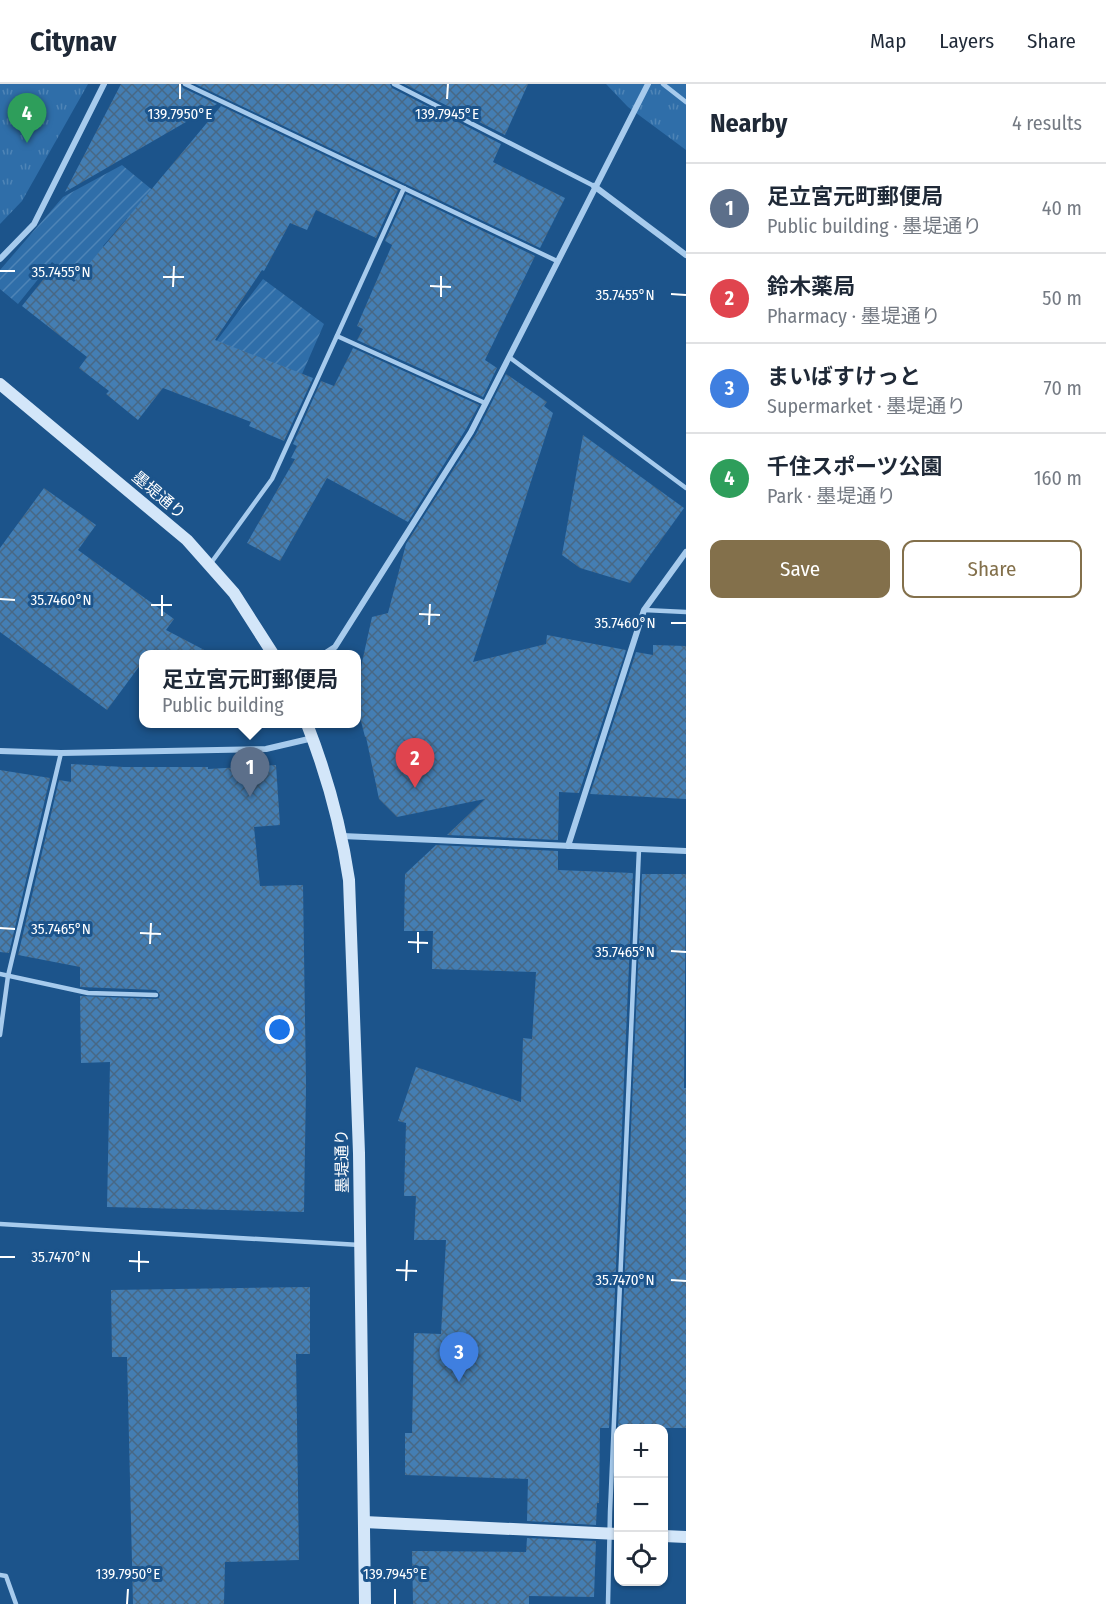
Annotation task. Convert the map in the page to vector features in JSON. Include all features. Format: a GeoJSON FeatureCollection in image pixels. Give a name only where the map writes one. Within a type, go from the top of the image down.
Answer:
{"type":"FeatureCollection","features":[{"type":"Feature","properties":{"kind":"main road","name":"墨堤通り"},"geometry":{"type":"LineString","coordinates":[[0,384],[187,540],[234,593],[270,650]]}},
{"type":"Feature","properties":{"kind":"main road","name":"墨堤通り"},"geometry":{"type":"LineString","coordinates":[[309,728],[326,771],[350,880],[359,1153],[365,1604]]}},
{"type":"Feature","properties":{"kind":"main road"},"geometry":{"type":"LineString","coordinates":[[363,1522],[614,1534]]}},
{"type":"Feature","properties":{"kind":"main road"},"geometry":{"type":"LineString","coordinates":[[668,1536],[686,1537]]}},
{"type":"Feature","properties":{"kind":"street"},"geometry":{"type":"LineString","coordinates":[[0,259],[34,224],[104,84]]}},
{"type":"Feature","properties":{"kind":"street"},"geometry":{"type":"LineString","coordinates":[[330,650],[335,647],[471,432],[594,186],[648,84]]}},
{"type":"Feature","properties":{"kind":"street"},"geometry":{"type":"LineString","coordinates":[[594,186],[686,255]]}},
{"type":"Feature","properties":{"kind":"street"},"geometry":{"type":"LineString","coordinates":[[568,846],[644,610],[686,552]]}},
{"type":"Feature","properties":{"kind":"street"},"geometry":{"type":"LineString","coordinates":[[0,751],[61,753],[266,749],[313,738]]}},
{"type":"Feature","properties":{"kind":"street"},"geometry":{"type":"LineString","coordinates":[[342,836],[686,851]]}},
{"type":"Feature","properties":{"kind":"lane"},"geometry":{"type":"LineString","coordinates":[[185,84],[557,261]]}},
{"type":"Feature","properties":{"kind":"lane"},"geometry":{"type":"LineString","coordinates":[[394,84],[594,186]]}},
{"type":"Feature","properties":{"kind":"lane"},"geometry":{"type":"LineString","coordinates":[[663,84],[686,102]]}},
{"type":"Feature","properties":{"kind":"lane"},"geometry":{"type":"LineString","coordinates":[[209,565],[272,479],[404,188]]}},
{"type":"Feature","properties":{"kind":"lane"},"geometry":{"type":"LineString","coordinates":[[337,336],[485,403]]}},
{"type":"Feature","properties":{"kind":"lane"},"geometry":{"type":"LineString","coordinates":[[509,357],[686,488]]}},
{"type":"Feature","properties":{"kind":"lane"},"geometry":{"type":"LineString","coordinates":[[644,610],[686,612]]}},
{"type":"Feature","properties":{"kind":"lane"},"geometry":{"type":"LineString","coordinates":[[0,1035],[8,976],[61,753]]}},
{"type":"Feature","properties":{"kind":"lane"},"geometry":{"type":"LineString","coordinates":[[614,1532],[639,849]]}},
{"type":"Feature","properties":{"kind":"lane"},"geometry":{"type":"LineString","coordinates":[[0,974],[88,993],[156,994]]}},
{"type":"Feature","properties":{"kind":"lane"},"geometry":{"type":"LineString","coordinates":[[0,1224],[360,1245]]}},
{"type":"Feature","properties":{"kind":"lane"},"geometry":{"type":"LineString","coordinates":[[608,1604],[614,1534]]}},
{"type":"Feature","properties":{"kind":"lane"},"geometry":{"type":"LineString","coordinates":[[0,1575],[6,1576],[15,1604]]}},
{"type":"Feature","properties":{"kind":"green space"},"geometry":{"type":"Polygon","coordinates":[[[0,84],[88,84],[22,201],[0,224],[0,84]]]}},
{"type":"Feature","properties":{"kind":"green space"},"geometry":{"type":"Polygon","coordinates":[[[606,84],[686,84],[686,150],[628,107],[606,84]]]}},
{"type":"Feature","properties":{"kind":"green space"},"geometry":{"type":"Polygon","coordinates":[[[122,165],[223,248],[200,277],[127,218],[103,246],[146,282],[118,313],[52,262],[18,304],[0,289],[0,270],[63,197],[122,165]]]}},
{"type":"Feature","properties":{"kind":"green space"},"geometry":{"type":"Polygon","coordinates":[[[263,279],[324,324],[302,374],[209,351],[263,279]]]}},
{"type":"Feature","properties":{"kind":"building"},"geometry":{"type":"Polygon","coordinates":[[[121,84],[181,84],[183,88],[217,104],[65,192],[121,84]]]}},
{"type":"Feature","properties":{"kind":"building"},"geometry":{"type":"Polygon","coordinates":[[[195,84],[390,84],[392,88],[501,144],[493,162],[565,198],[540,248],[195,84]]]}},
{"type":"Feature","properties":{"kind":"building"},"geometry":{"type":"Polygon","coordinates":[[[404,84],[528,84],[505,135],[404,84]]]}},
{"type":"Feature","properties":{"kind":"building"},"geometry":{"type":"Polygon","coordinates":[[[221,106],[398,190],[376,238],[316,210],[307,230],[290,223],[264,271],[262,270],[215,340],[313,378],[284,441],[249,426],[251,422],[163,388],[138,420],[106,394],[109,391],[79,368],[87,357],[22,306],[54,266],[74,282],[221,106]]]}},
{"type":"Feature","properties":{"kind":"building"},"geometry":{"type":"Polygon","coordinates":[[[406,194],[535,256],[485,360],[497,368],[483,397],[357,340],[363,329],[357,326],[392,245],[385,241],[406,194]]]}},
{"type":"Feature","properties":{"kind":"building"},"geometry":{"type":"Polygon","coordinates":[[[353,348],[479,405],[408,522],[327,478],[280,561],[247,543],[295,459],[291,458],[297,446],[293,444],[321,381],[334,386],[353,348]]]}},
{"type":"Feature","properties":{"kind":"building"},"geometry":{"type":"Polygon","coordinates":[[[506,374],[547,402],[544,406],[553,413],[473,662],[546,644],[547,635],[626,650],[579,793],[559,792],[558,840],[447,835],[485,799],[397,817],[379,799],[361,721],[361,667],[372,617],[388,613],[406,544],[476,434],[506,374]]]}},
{"type":"Feature","properties":{"kind":"building"},"geometry":{"type":"Polygon","coordinates":[[[583,435],[684,508],[630,583],[580,568],[562,555],[583,435]]]}},
{"type":"Feature","properties":{"kind":"building"},"geometry":{"type":"Polygon","coordinates":[[[44,488],[96,525],[78,550],[174,619],[166,630],[204,650],[139,650],[139,667],[107,710],[0,632],[0,548],[44,488]]]}},
{"type":"Feature","properties":{"kind":"building"},"geometry":{"type":"Polygon","coordinates":[[[653,645],[686,646],[686,799],[590,794],[636,652],[653,655],[653,645]]]}},
{"type":"Feature","properties":{"kind":"building"},"geometry":{"type":"Polygon","coordinates":[[[71,764],[124,767],[208,767],[208,769],[276,765],[280,825],[254,827],[260,886],[303,885],[306,1085],[304,1212],[107,1207],[110,1062],[81,1063],[80,996],[156,999],[160,995],[156,990],[80,987],[80,967],[18,955],[59,780],[71,782],[71,764]]]}},
{"type":"Feature","properties":{"kind":"building"},"geometry":{"type":"Polygon","coordinates":[[[0,770],[50,778],[9,953],[0,952],[0,770]]]}},
{"type":"Feature","properties":{"kind":"building"},"geometry":{"type":"Polygon","coordinates":[[[436,845],[558,851],[558,870],[633,873],[609,1428],[600,1428],[599,1503],[597,1503],[596,1525],[527,1521],[528,1479],[405,1475],[405,1433],[412,1433],[414,1333],[441,1334],[446,1240],[414,1240],[416,1196],[404,1196],[406,1123],[398,1121],[416,1067],[521,1102],[523,1038],[532,1039],[536,972],[432,969],[433,931],[404,931],[405,874],[436,845]]]}},
{"type":"Feature","properties":{"kind":"building"},"geometry":{"type":"Polygon","coordinates":[[[642,874],[686,874],[684,1088],[686,1088],[686,1428],[668,1428],[668,1424],[618,1424],[642,874]]]}},
{"type":"Feature","properties":{"kind":"building"},"geometry":{"type":"Polygon","coordinates":[[[310,1287],[310,1354],[296,1354],[299,1560],[225,1562],[224,1604],[133,1604],[127,1357],[112,1357],[111,1290],[310,1287]]]}},
{"type":"Feature","properties":{"kind":"building"},"geometry":{"type":"Polygon","coordinates":[[[527,1538],[596,1541],[594,1597],[529,1596],[529,1604],[413,1604],[412,1551],[526,1552],[527,1538]]]}},
{"type":"Feature","properties":{"kind":"place","name":"千住スポーツ公園"},"geometry":{"type":"Point","coordinates":[27,143]}},
{"type":"Feature","properties":{"kind":"place","name":"鈴木薬局"},"geometry":{"type":"Point","coordinates":[415,788]}},
{"type":"Feature","properties":{"kind":"place","name":"足立宮元町郵便局"},"geometry":{"type":"Point","coordinates":[250,797]}},
{"type":"Feature","properties":{"kind":"place","name":"まいばすけっと"},"geometry":{"type":"Point","coordinates":[459,1382]}}]}
